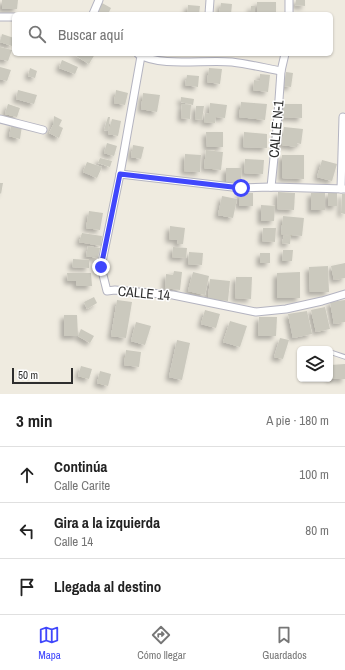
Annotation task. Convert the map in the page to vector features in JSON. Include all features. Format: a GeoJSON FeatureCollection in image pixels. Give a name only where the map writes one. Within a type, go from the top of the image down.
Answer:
{"type":"FeatureCollection","features":[{"type":"Feature","properties":{"kind":"street"},"geometry":{"type":"LineString","coordinates":[[94,12],[99,0]]}},
{"type":"Feature","properties":{"kind":"street"},"geometry":{"type":"LineString","coordinates":[[209,12],[210,0]]}},
{"type":"Feature","properties":{"kind":"street"},"geometry":{"type":"LineString","coordinates":[[289,0],[289,12]]}},
{"type":"Feature","properties":{"kind":"street"},"geometry":{"type":"LineString","coordinates":[[0,17],[12,17]]}},
{"type":"Feature","properties":{"kind":"street","name":"CALLE 14"},"geometry":{"type":"LineString","coordinates":[[140,56],[120,174],[101,267],[107,291],[115,290],[173,295],[256,312],[286,309],[345,294]]}},
{"type":"Feature","properties":{"kind":"street"},"geometry":{"type":"LineString","coordinates":[[143,56],[163,62],[209,58],[281,71]]}},
{"type":"Feature","properties":{"kind":"street","name":"CALLE N-1"},"geometry":{"type":"LineString","coordinates":[[271,187],[281,71],[285,56]]}},
{"type":"Feature","properties":{"kind":"street"},"geometry":{"type":"LineString","coordinates":[[120,174],[241,188],[271,187],[343,189],[343,118]]}},
{"type":"Feature","properties":{"kind":"street"},"geometry":{"type":"LineString","coordinates":[[0,119],[43,130]]}},
{"type":"Feature","properties":{"kind":"lane"},"geometry":{"type":"LineString","coordinates":[[333,353],[345,357]]}},
{"type":"Feature","properties":{"kind":"building"},"geometry":{"type":"Polygon","coordinates":[[[2,0],[18,0],[17,9],[2,9],[2,0]]]}},
{"type":"Feature","properties":{"kind":"building"},"geometry":{"type":"Polygon","coordinates":[[[296,0],[305,0],[305,6],[295,5],[296,0]]]}},
{"type":"Feature","properties":{"kind":"building"},"geometry":{"type":"Polygon","coordinates":[[[257,2],[276,2],[276,12],[257,12],[257,2]]]}},
{"type":"Feature","properties":{"kind":"building"},"geometry":{"type":"Polygon","coordinates":[[[102,3],[111,8],[109,12],[97,12],[102,3]]]}},
{"type":"Feature","properties":{"kind":"building"},"geometry":{"type":"Polygon","coordinates":[[[221,3],[232,4],[231,12],[219,12],[221,3]]]}},
{"type":"Feature","properties":{"kind":"building"},"geometry":{"type":"Polygon","coordinates":[[[188,5],[200,6],[199,12],[187,12],[188,5]]]}},
{"type":"Feature","properties":{"kind":"building"},"geometry":{"type":"Polygon","coordinates":[[[251,6],[255,6],[255,12],[251,12],[251,6]]]}},
{"type":"Feature","properties":{"kind":"building"},"geometry":{"type":"Polygon","coordinates":[[[2,34],[12,37],[12,46],[0,42],[2,34]]]}},
{"type":"Feature","properties":{"kind":"building"},"geometry":{"type":"Polygon","coordinates":[[[0,47],[12,50],[8,61],[0,59],[0,47]]]}},
{"type":"Feature","properties":{"kind":"building"},"geometry":{"type":"Polygon","coordinates":[[[76,56],[94,56],[89,64],[76,56]]]}},
{"type":"Feature","properties":{"kind":"building"},"geometry":{"type":"Polygon","coordinates":[[[62,60],[78,67],[75,74],[59,68],[62,60]]]}},
{"type":"Feature","properties":{"kind":"building"},"geometry":{"type":"Polygon","coordinates":[[[0,67],[11,70],[7,81],[0,79],[0,67]]]}},
{"type":"Feature","properties":{"kind":"building"},"geometry":{"type":"Polygon","coordinates":[[[30,68],[37,71],[35,78],[28,76],[30,68]]]}},
{"type":"Feature","properties":{"kind":"building"},"geometry":{"type":"Polygon","coordinates":[[[209,68],[222,69],[220,84],[207,82],[209,68]]]}},
{"type":"Feature","properties":{"kind":"building"},"geometry":{"type":"Polygon","coordinates":[[[286,72],[293,73],[291,87],[284,86],[286,72]]]}},
{"type":"Feature","properties":{"kind":"building"},"geometry":{"type":"Polygon","coordinates":[[[260,74],[270,75],[268,92],[253,90],[254,80],[260,81],[260,74]]]}},
{"type":"Feature","properties":{"kind":"building"},"geometry":{"type":"Polygon","coordinates":[[[187,75],[199,76],[198,87],[185,85],[187,75]]]}},
{"type":"Feature","properties":{"kind":"building"},"geometry":{"type":"Polygon","coordinates":[[[18,90],[37,95],[34,104],[16,99],[18,90]]]}},
{"type":"Feature","properties":{"kind":"building"},"geometry":{"type":"Polygon","coordinates":[[[116,90],[128,93],[125,105],[114,103],[116,90]]]}},
{"type":"Feature","properties":{"kind":"building"},"geometry":{"type":"Polygon","coordinates":[[[143,93],[160,95],[157,112],[141,109],[143,93]]]}},
{"type":"Feature","properties":{"kind":"building"},"geometry":{"type":"Polygon","coordinates":[[[181,97],[194,99],[193,105],[181,102],[181,97]]]}},
{"type":"Feature","properties":{"kind":"building"},"geometry":{"type":"Polygon","coordinates":[[[241,102],[267,104],[265,120],[239,117],[241,102]]]}},
{"type":"Feature","properties":{"kind":"building"},"geometry":{"type":"Polygon","coordinates":[[[210,103],[227,105],[225,118],[216,117],[215,123],[204,122],[205,113],[209,114],[210,103]]]}},
{"type":"Feature","properties":{"kind":"building"},"geometry":{"type":"Polygon","coordinates":[[[8,104],[20,108],[17,117],[5,114],[8,104]]]}},
{"type":"Feature","properties":{"kind":"building"},"geometry":{"type":"Polygon","coordinates":[[[182,104],[191,105],[190,119],[181,118],[182,104]]]}},
{"type":"Feature","properties":{"kind":"building"},"geometry":{"type":"Polygon","coordinates":[[[283,104],[302,104],[302,118],[283,117],[283,104]]]}},
{"type":"Feature","properties":{"kind":"building"},"geometry":{"type":"Polygon","coordinates":[[[196,106],[204,106],[202,120],[195,119],[196,106]]]}},
{"type":"Feature","properties":{"kind":"building"},"geometry":{"type":"Polygon","coordinates":[[[54,116],[62,120],[59,126],[63,128],[59,138],[49,133],[53,125],[54,116]]]}},
{"type":"Feature","properties":{"kind":"building"},"geometry":{"type":"Polygon","coordinates":[[[108,117],[110,117],[108,131],[104,130],[108,117]]]}},
{"type":"Feature","properties":{"kind":"building"},"geometry":{"type":"Polygon","coordinates":[[[112,119],[121,121],[118,136],[108,134],[112,119]]]}},
{"type":"Feature","properties":{"kind":"building"},"geometry":{"type":"Polygon","coordinates":[[[12,123],[22,126],[20,139],[9,136],[12,123]]]}},
{"type":"Feature","properties":{"kind":"building"},"geometry":{"type":"Polygon","coordinates":[[[284,127],[303,129],[301,144],[297,143],[297,147],[282,145],[284,127]]]}},
{"type":"Feature","properties":{"kind":"building"},"geometry":{"type":"Polygon","coordinates":[[[206,132],[223,132],[223,147],[207,147],[206,132]]]}},
{"type":"Feature","properties":{"kind":"building"},"geometry":{"type":"Polygon","coordinates":[[[244,132],[267,134],[267,148],[243,147],[244,132]]]}},
{"type":"Feature","properties":{"kind":"building"},"geometry":{"type":"Polygon","coordinates":[[[107,143],[117,146],[114,156],[104,153],[107,143]]]}},
{"type":"Feature","properties":{"kind":"building"},"geometry":{"type":"Polygon","coordinates":[[[133,145],[144,147],[141,159],[131,157],[133,145]]]}},
{"type":"Feature","properties":{"kind":"building"},"geometry":{"type":"Polygon","coordinates":[[[206,150],[223,152],[221,170],[204,168],[206,150]]]}},
{"type":"Feature","properties":{"kind":"building"},"geometry":{"type":"Polygon","coordinates":[[[185,154],[201,155],[200,172],[184,171],[185,154]]]}},
{"type":"Feature","properties":{"kind":"building"},"geometry":{"type":"Polygon","coordinates":[[[282,155],[304,155],[304,179],[282,178],[282,155]]]}},
{"type":"Feature","properties":{"kind":"building"},"geometry":{"type":"Polygon","coordinates":[[[100,158],[112,161],[110,167],[98,163],[100,158]]]}},
{"type":"Feature","properties":{"kind":"building"},"geometry":{"type":"Polygon","coordinates":[[[245,159],[264,160],[263,174],[244,173],[245,159]]]}},
{"type":"Feature","properties":{"kind":"building"},"geometry":{"type":"Polygon","coordinates":[[[322,160],[337,164],[332,181],[317,177],[322,160]]]}},
{"type":"Feature","properties":{"kind":"building"},"geometry":{"type":"Polygon","coordinates":[[[87,162],[102,167],[97,178],[83,172],[87,162]]]}},
{"type":"Feature","properties":{"kind":"building"},"geometry":{"type":"Polygon","coordinates":[[[226,168],[242,168],[241,183],[226,183],[226,168]]]}},
{"type":"Feature","properties":{"kind":"building"},"geometry":{"type":"Polygon","coordinates":[[[0,183],[3,183],[1,194],[0,193],[0,183]]]}},
{"type":"Feature","properties":{"kind":"building"},"geometry":{"type":"Polygon","coordinates":[[[278,192],[295,193],[294,210],[277,209],[278,192]]]}},
{"type":"Feature","properties":{"kind":"building"},"geometry":{"type":"Polygon","coordinates":[[[325,192],[325,210],[311,210],[311,193],[325,192]]]}},
{"type":"Feature","properties":{"kind":"building"},"geometry":{"type":"Polygon","coordinates":[[[239,193],[253,193],[253,206],[239,206],[239,193]]]}},
{"type":"Feature","properties":{"kind":"building"},"geometry":{"type":"Polygon","coordinates":[[[328,193],[337,193],[337,206],[328,206],[328,193]]]}},
{"type":"Feature","properties":{"kind":"building"},"geometry":{"type":"Polygon","coordinates":[[[342,194],[345,194],[345,214],[341,213],[342,194]]]}},
{"type":"Feature","properties":{"kind":"building"},"geometry":{"type":"Polygon","coordinates":[[[222,196],[237,199],[233,218],[218,215],[222,196]]]}},
{"type":"Feature","properties":{"kind":"building"},"geometry":{"type":"Polygon","coordinates":[[[261,205],[275,206],[274,221],[261,221],[261,205]]]}},
{"type":"Feature","properties":{"kind":"building"},"geometry":{"type":"Polygon","coordinates":[[[89,211],[103,213],[100,230],[86,228],[89,211]]]}},
{"type":"Feature","properties":{"kind":"building"},"geometry":{"type":"Polygon","coordinates":[[[283,216],[304,218],[302,236],[281,234],[283,216]]]}},
{"type":"Feature","properties":{"kind":"building"},"geometry":{"type":"Polygon","coordinates":[[[170,226],[185,228],[183,244],[177,244],[178,240],[169,239],[170,226]]]}},
{"type":"Feature","properties":{"kind":"building"},"geometry":{"type":"Polygon","coordinates":[[[263,228],[276,228],[275,242],[262,241],[263,228]]]}},
{"type":"Feature","properties":{"kind":"building"},"geometry":{"type":"Polygon","coordinates":[[[82,233],[102,236],[101,246],[79,242],[82,233]]]}},
{"type":"Feature","properties":{"kind":"building"},"geometry":{"type":"Polygon","coordinates":[[[284,235],[291,236],[290,244],[282,243],[284,235]]]}},
{"type":"Feature","properties":{"kind":"building"},"geometry":{"type":"Polygon","coordinates":[[[88,246],[100,248],[98,258],[86,256],[88,246]]]}},
{"type":"Feature","properties":{"kind":"building"},"geometry":{"type":"Polygon","coordinates":[[[173,247],[187,248],[186,258],[172,257],[173,247]]]}},
{"type":"Feature","properties":{"kind":"building"},"geometry":{"type":"Polygon","coordinates":[[[283,250],[293,250],[292,261],[282,261],[283,250]]]}},
{"type":"Feature","properties":{"kind":"building"},"geometry":{"type":"Polygon","coordinates":[[[189,252],[203,253],[202,265],[188,264],[189,252]]]}},
{"type":"Feature","properties":{"kind":"building"},"geometry":{"type":"Polygon","coordinates":[[[260,253],[270,253],[270,263],[260,263],[260,253]]]}},
{"type":"Feature","properties":{"kind":"building"},"geometry":{"type":"Polygon","coordinates":[[[73,259],[89,260],[89,268],[72,267],[73,259]]]}},
{"type":"Feature","properties":{"kind":"building"},"geometry":{"type":"Polygon","coordinates":[[[345,263],[345,278],[334,280],[331,266],[345,263]]]}},
{"type":"Feature","properties":{"kind":"building"},"geometry":{"type":"Polygon","coordinates":[[[328,266],[329,292],[310,292],[309,267],[328,266]]]}},
{"type":"Feature","properties":{"kind":"building"},"geometry":{"type":"Polygon","coordinates":[[[174,271],[182,272],[180,290],[165,288],[166,274],[173,275],[174,271]]]}},
{"type":"Feature","properties":{"kind":"building"},"geometry":{"type":"Polygon","coordinates":[[[193,272],[209,276],[205,295],[188,291],[193,272]]]}},
{"type":"Feature","properties":{"kind":"building"},"geometry":{"type":"Polygon","coordinates":[[[300,272],[300,298],[277,298],[277,273],[300,272]]]}},
{"type":"Feature","properties":{"kind":"building"},"geometry":{"type":"Polygon","coordinates":[[[67,273],[91,273],[92,286],[77,286],[76,281],[68,281],[67,273]]]}},
{"type":"Feature","properties":{"kind":"building"},"geometry":{"type":"Polygon","coordinates":[[[236,277],[252,277],[251,299],[235,298],[236,277]]]}},
{"type":"Feature","properties":{"kind":"building"},"geometry":{"type":"Polygon","coordinates":[[[210,279],[230,281],[228,301],[208,298],[210,279]]]}},
{"type":"Feature","properties":{"kind":"building"},"geometry":{"type":"Polygon","coordinates":[[[94,297],[97,303],[87,309],[84,302],[94,297]]]}},
{"type":"Feature","properties":{"kind":"building"},"geometry":{"type":"Polygon","coordinates":[[[117,300],[132,302],[126,338],[111,336],[117,300]]]}},
{"type":"Feature","properties":{"kind":"building"},"geometry":{"type":"Polygon","coordinates":[[[345,300],[345,322],[334,324],[330,302],[345,300]]]}},
{"type":"Feature","properties":{"kind":"building"},"geometry":{"type":"Polygon","coordinates":[[[325,307],[330,329],[316,332],[311,310],[325,307]]]}},
{"type":"Feature","properties":{"kind":"building"},"geometry":{"type":"Polygon","coordinates":[[[205,310],[220,314],[216,328],[201,324],[205,310]]]}},
{"type":"Feature","properties":{"kind":"building"},"geometry":{"type":"Polygon","coordinates":[[[307,311],[312,334],[293,338],[288,314],[307,311]]]}},
{"type":"Feature","properties":{"kind":"building"},"geometry":{"type":"Polygon","coordinates":[[[64,315],[77,315],[78,336],[64,336],[64,315]]]}},
{"type":"Feature","properties":{"kind":"building"},"geometry":{"type":"Polygon","coordinates":[[[259,317],[277,317],[276,336],[258,336],[259,317]]]}},
{"type":"Feature","properties":{"kind":"building"},"geometry":{"type":"Polygon","coordinates":[[[230,321],[247,326],[240,347],[223,342],[230,321]]]}},
{"type":"Feature","properties":{"kind":"building"},"geometry":{"type":"Polygon","coordinates":[[[136,322],[151,326],[145,345],[131,341],[136,322]]]}},
{"type":"Feature","properties":{"kind":"building"},"geometry":{"type":"Polygon","coordinates":[[[81,329],[94,336],[90,343],[78,336],[81,329]]]}},
{"type":"Feature","properties":{"kind":"building"},"geometry":{"type":"Polygon","coordinates":[[[280,338],[289,340],[283,359],[274,357],[280,338]]]}},
{"type":"Feature","properties":{"kind":"building"},"geometry":{"type":"Polygon","coordinates":[[[177,340],[190,343],[182,380],[169,377],[177,340]]]}},
{"type":"Feature","properties":{"kind":"building"},"geometry":{"type":"Polygon","coordinates":[[[126,350],[141,352],[139,367],[124,365],[126,350]]]}},
{"type":"Feature","properties":{"kind":"building"},"geometry":{"type":"Polygon","coordinates":[[[345,364],[345,379],[333,379],[333,365],[345,364]]]}},
{"type":"Feature","properties":{"kind":"building"},"geometry":{"type":"Polygon","coordinates":[[[81,366],[92,369],[89,379],[78,376],[81,366]]]}},
{"type":"Feature","properties":{"kind":"building"},"geometry":{"type":"Polygon","coordinates":[[[100,371],[111,374],[108,386],[97,383],[100,371]]]}},
{"type":"Feature","properties":{"kind":"route"},"geometry":{"type":"LineString","coordinates":[[101,267],[120,174],[241,188]]}}]}
